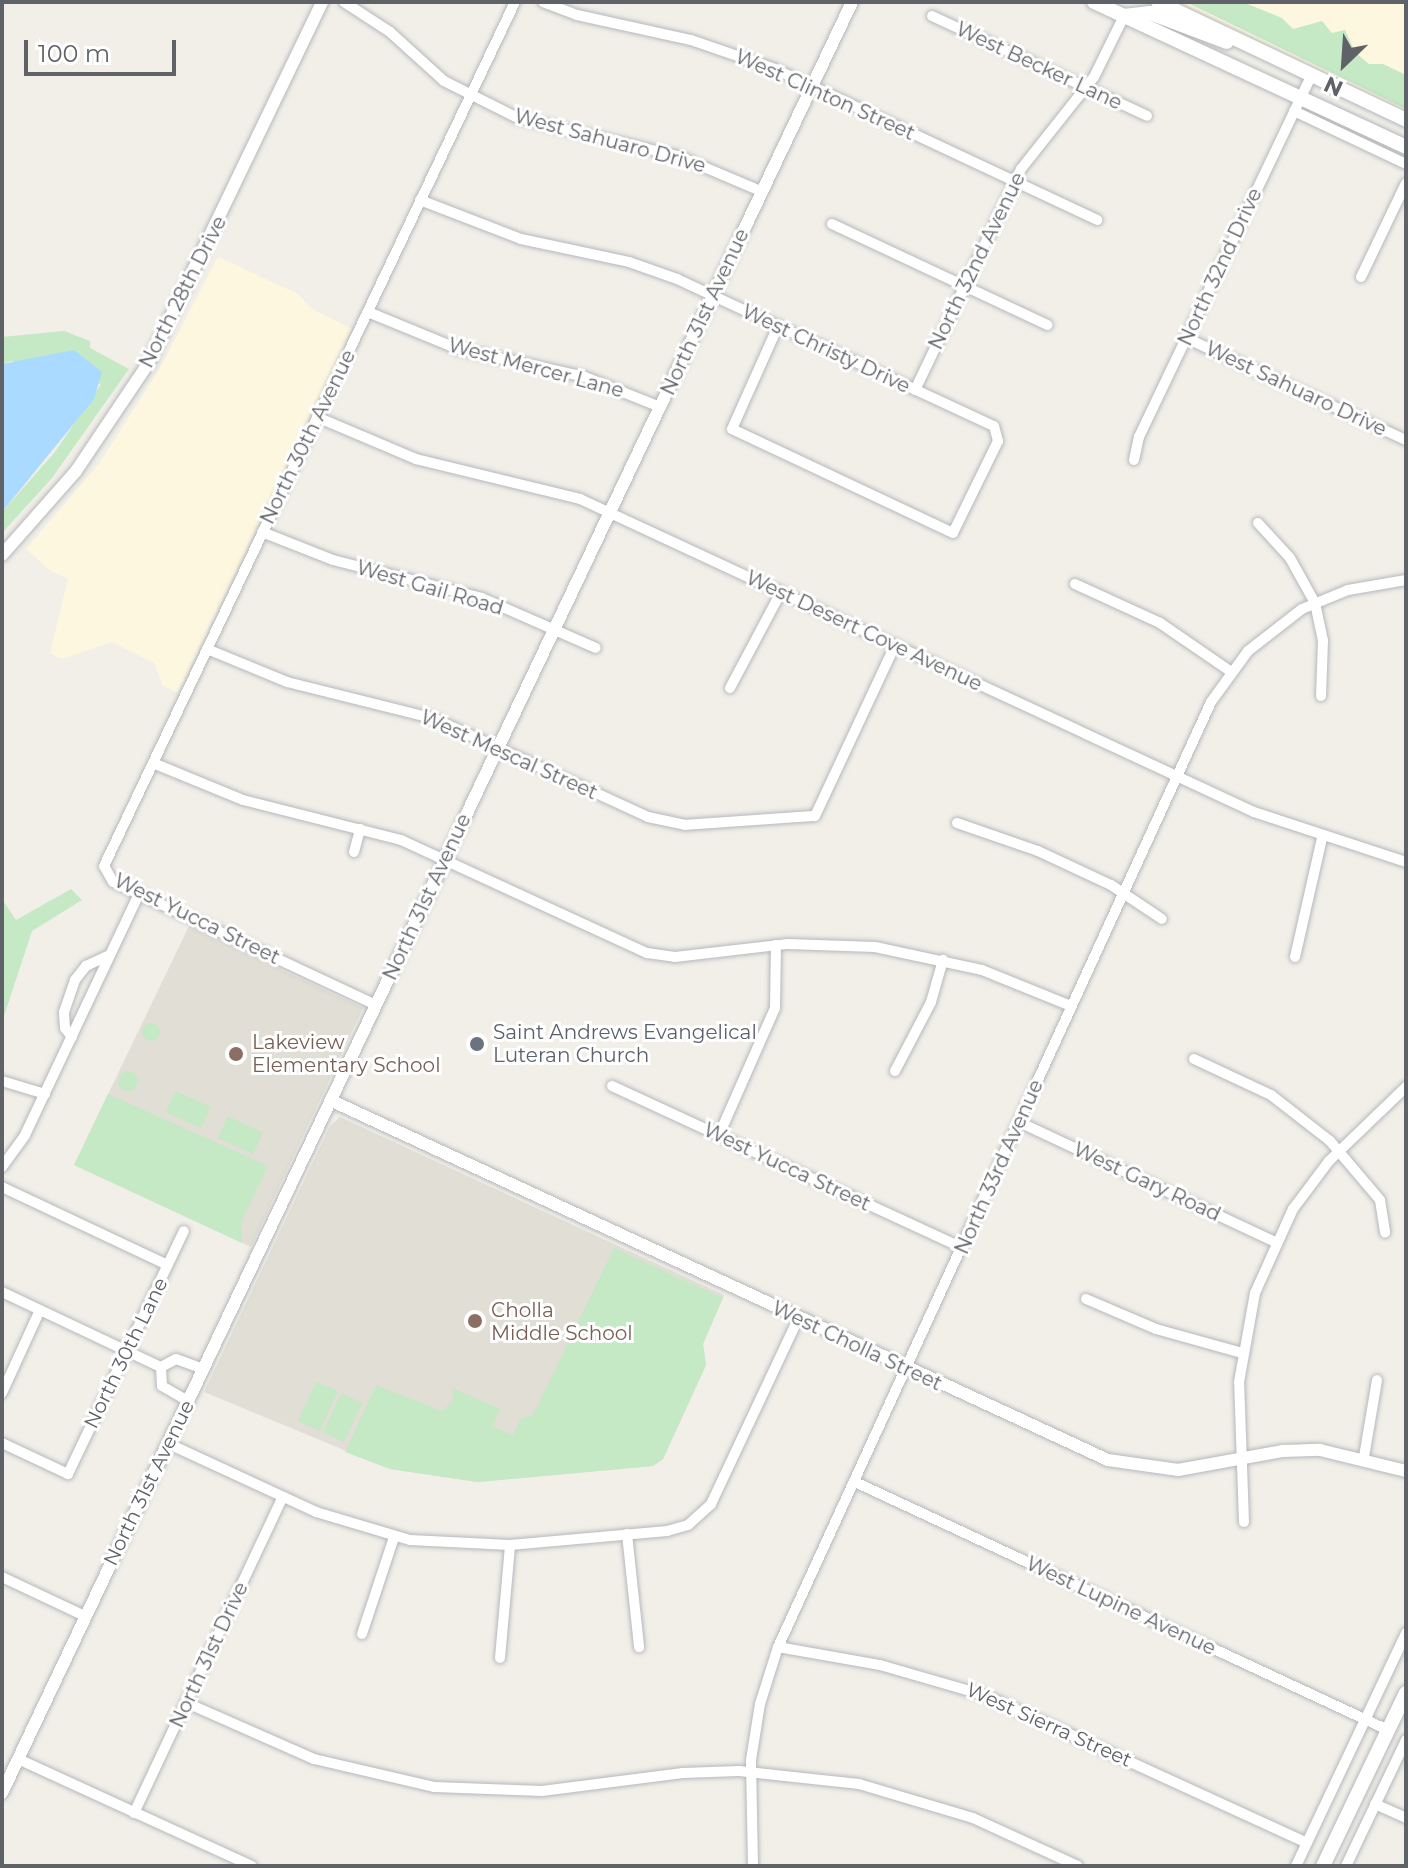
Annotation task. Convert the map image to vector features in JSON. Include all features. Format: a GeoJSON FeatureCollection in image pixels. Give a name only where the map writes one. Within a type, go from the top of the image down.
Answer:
{"type":"FeatureCollection","features":[{"type":"Feature","properties":{"kind":"main road"},"geometry":{"type":"LineString","coordinates":[[1094,2],[1297,105],[1406,147]]}},
{"type":"Feature","properties":{"kind":"main road"},"geometry":{"type":"LineString","coordinates":[[1158,2],[1406,120]]}},
{"type":"Feature","properties":{"kind":"main road"},"geometry":{"type":"LineString","coordinates":[[1124,16],[1150,13],[1206,38],[1247,45]]}},
{"type":"Feature","properties":{"kind":"main road"},"geometry":{"type":"LineString","coordinates":[[1323,1866],[1406,1693]]}},
{"type":"Feature","properties":{"kind":"street","name":"North 28th Drive"},"geometry":{"type":"LineString","coordinates":[[2,555],[76,471],[148,364],[322,2]]}},
{"type":"Feature","properties":{"kind":"street","name":"West Sahuaro Drive"},"geometry":{"type":"LineString","coordinates":[[344,2],[390,32],[444,81],[471,96],[560,131],[678,156],[763,192]]}},
{"type":"Feature","properties":{"kind":"street","name":"North 30th Avenue"},"geometry":{"type":"LineString","coordinates":[[105,872],[105,860],[515,2]]}},
{"type":"Feature","properties":{"kind":"street","name":"West Clinton Street"},"geometry":{"type":"LineString","coordinates":[[543,2],[577,15],[691,40],[812,86],[1097,220]]}},
{"type":"Feature","properties":{"kind":"street","name":"North 31st Avenue"},"geometry":{"type":"LineString","coordinates":[[2,1793],[852,2]]}},
{"type":"Feature","properties":{"kind":"street","name":"West Becker Lane"},"geometry":{"type":"LineString","coordinates":[[932,16],[1147,116]]}},
{"type":"Feature","properties":{"kind":"street","name":"North 32nd Avenue"},"geometry":{"type":"LineString","coordinates":[[915,390],[1014,181],[1086,88],[1124,16]]}},
{"type":"Feature","properties":{"kind":"street","name":"North 32nd Drive"},"geometry":{"type":"LineString","coordinates":[[1134,460],[1186,338],[1311,76]]}},
{"type":"Feature","properties":{"kind":"street"},"geometry":{"type":"LineString","coordinates":[[1297,105],[1406,164]]}},
{"type":"Feature","properties":{"kind":"street"},"geometry":{"type":"LineString","coordinates":[[1361,277],[1406,183]]}},
{"type":"Feature","properties":{"kind":"street","name":"West Christy Drive"},"geometry":{"type":"LineString","coordinates":[[420,200],[495,231],[629,262],[713,296],[778,326],[915,390],[1000,433],[953,533],[732,429],[778,326]]}},
{"type":"Feature","properties":{"kind":"street"},"geometry":{"type":"LineString","coordinates":[[832,224],[1048,325]]}},
{"type":"Feature","properties":{"kind":"street","name":"West Mercer Lane"},"geometry":{"type":"LineString","coordinates":[[368,312],[458,349],[585,377],[660,407]]}},
{"type":"Feature","properties":{"kind":"street","name":"West Sahuaro Drive"},"geometry":{"type":"LineString","coordinates":[[1186,338],[1406,440]]}},
{"type":"Feature","properties":{"kind":"street","name":"West Desert Cove Avenue"},"geometry":{"type":"LineString","coordinates":[[317,417],[416,459],[563,492],[1176,776],[1322,838],[1406,862]]}},
{"type":"Feature","properties":{"kind":"street"},"geometry":{"type":"LineString","coordinates":[[1258,523],[1290,558],[1315,603],[1323,640],[1321,696]]}},
{"type":"Feature","properties":{"kind":"street","name":"West Gail Road"},"geometry":{"type":"LineString","coordinates":[[262,532],[333,560],[482,598],[596,648]]}},
{"type":"Feature","properties":{"kind":"street","name":"North 33rd Avenue"},"geometry":{"type":"LineString","coordinates":[[753,1866],[750,1772],[760,1704],[778,1647],[1176,776],[1230,671],[1266,634],[1315,603],[1348,590],[1406,580]]}},
{"type":"Feature","properties":{"kind":"street"},"geometry":{"type":"LineString","coordinates":[[1075,584],[1160,623],[1230,671]]}},
{"type":"Feature","properties":{"kind":"street"},"geometry":{"type":"LineString","coordinates":[[730,688],[781,592]]}},
{"type":"Feature","properties":{"kind":"street","name":"West Mescal Street"},"geometry":{"type":"LineString","coordinates":[[207,649],[287,682],[435,719],[666,823],[815,816],[895,645]]}},
{"type":"Feature","properties":{"kind":"street"},"geometry":{"type":"LineString","coordinates":[[153,763],[243,800],[360,829],[444,861],[647,953],[675,957],[776,945],[875,947],[943,960],[1023,984],[1071,1006]]}},
{"type":"Feature","properties":{"kind":"street"},"geometry":{"type":"LineString","coordinates":[[957,823],[1038,851],[1123,892],[1162,919]]}},
{"type":"Feature","properties":{"kind":"street"},"geometry":{"type":"LineString","coordinates":[[354,852],[360,829]]}},
{"type":"Feature","properties":{"kind":"street"},"geometry":{"type":"LineString","coordinates":[[1295,957],[1322,838]]}},
{"type":"Feature","properties":{"kind":"street","name":"West Yucca Street"},"geometry":{"type":"LineString","coordinates":[[105,872],[139,894],[376,1005]]}},
{"type":"Feature","properties":{"kind":"street"},"geometry":{"type":"LineString","coordinates":[[2,1167],[45,1094],[139,894]]}},
{"type":"Feature","properties":{"kind":"street"},"geometry":{"type":"LineString","coordinates":[[719,1135],[775,1008],[776,945]]}},
{"type":"Feature","properties":{"kind":"street"},"geometry":{"type":"LineString","coordinates":[[72,1037],[65,1028],[64,1012],[75,980],[92,961],[110,955]]}},
{"type":"Feature","properties":{"kind":"street"},"geometry":{"type":"LineString","coordinates":[[895,1071],[931,1002],[943,960]]}},
{"type":"Feature","properties":{"kind":"street"},"geometry":{"type":"LineString","coordinates":[[1194,1059],[1271,1095],[1340,1151],[1380,1200],[1385,1233]]}},
{"type":"Feature","properties":{"kind":"street"},"geometry":{"type":"LineString","coordinates":[[2,1081],[25,1084],[45,1094]]}},
{"type":"Feature","properties":{"kind":"street","name":"West Yucca Street"},"geometry":{"type":"LineString","coordinates":[[612,1086],[962,1248]]}},
{"type":"Feature","properties":{"kind":"street"},"geometry":{"type":"LineString","coordinates":[[1244,1522],[1242,1353],[1255,1293],[1275,1242],[1293,1209],[1340,1151],[1406,1087]]}},
{"type":"Feature","properties":{"kind":"street","name":"West Cholla Street"},"geometry":{"type":"LineString","coordinates":[[332,1101],[1108,1460],[1178,1470],[1320,1450],[1364,1457],[1406,1471]]}},
{"type":"Feature","properties":{"kind":"street","name":"West Gary Road"},"geometry":{"type":"LineString","coordinates":[[1019,1122],[1275,1242]]}},
{"type":"Feature","properties":{"kind":"street"},"geometry":{"type":"LineString","coordinates":[[2,1187],[168,1265]]}},
{"type":"Feature","properties":{"kind":"street","name":"North 30th Lane"},"geometry":{"type":"LineString","coordinates":[[2,1443],[68,1474],[184,1231]]}},
{"type":"Feature","properties":{"kind":"street"},"geometry":{"type":"LineString","coordinates":[[2,1292],[161,1367]]}},
{"type":"Feature","properties":{"kind":"street"},"geometry":{"type":"LineString","coordinates":[[1086,1299],[1156,1329],[1242,1353]]}},
{"type":"Feature","properties":{"kind":"street"},"geometry":{"type":"LineString","coordinates":[[2,1393],[40,1310]]}},
{"type":"Feature","properties":{"kind":"street"},"geometry":{"type":"LineString","coordinates":[[169,1444],[283,1497],[394,1537],[510,1545],[688,1525],[711,1504],[798,1319]]}},
{"type":"Feature","properties":{"kind":"street"},"geometry":{"type":"LineString","coordinates":[[161,1367],[176,1359],[203,1369]]}},
{"type":"Feature","properties":{"kind":"street"},"geometry":{"type":"LineString","coordinates":[[161,1367],[162,1386],[188,1401]]}},
{"type":"Feature","properties":{"kind":"street"},"geometry":{"type":"LineString","coordinates":[[1364,1457],[1377,1380]]}},
{"type":"Feature","properties":{"kind":"street","name":"West Lupine Avenue"},"geometry":{"type":"LineString","coordinates":[[855,1482],[1388,1730]]}},
{"type":"Feature","properties":{"kind":"street","name":"North 31st Drive"},"geometry":{"type":"LineString","coordinates":[[134,1813],[283,1497]]}},
{"type":"Feature","properties":{"kind":"street"},"geometry":{"type":"LineString","coordinates":[[627,1534],[639,1647]]}},
{"type":"Feature","properties":{"kind":"street"},"geometry":{"type":"LineString","coordinates":[[362,1634],[394,1537]]}},
{"type":"Feature","properties":{"kind":"street"},"geometry":{"type":"LineString","coordinates":[[500,1658],[510,1545]]}},
{"type":"Feature","properties":{"kind":"street"},"geometry":{"type":"LineString","coordinates":[[2,1577],[85,1616]]}},
{"type":"Feature","properties":{"kind":"street"},"geometry":{"type":"LineString","coordinates":[[1296,1866],[1406,1633]]}},
{"type":"Feature","properties":{"kind":"street","name":"West Sierra Street"},"geometry":{"type":"LineString","coordinates":[[778,1647],[880,1665],[984,1695],[1307,1843]]}},
{"type":"Feature","properties":{"kind":"street"},"geometry":{"type":"LineString","coordinates":[[187,1703],[314,1759],[434,1787],[542,1791],[683,1773],[750,1772],[831,1779],[895,1792],[973,1818],[1078,1866]]}},
{"type":"Feature","properties":{"kind":"street"},"geometry":{"type":"LineString","coordinates":[[1346,1866],[1406,1740]]}},
{"type":"Feature","properties":{"kind":"street"},"geometry":{"type":"LineString","coordinates":[[18,1759],[252,1866]]}},
{"type":"Feature","properties":{"kind":"street"},"geometry":{"type":"LineString","coordinates":[[1375,1804],[1406,1818]]}},
{"type":"Feature","properties":{"kind":"shaded area"},"geometry":{"type":"Polygon","coordinates":[[[1174,2],[1406,2],[1406,112],[1256,42],[1174,2]]]}},
{"type":"Feature","properties":{"kind":"shaded area"},"geometry":{"type":"Polygon","coordinates":[[[218,257],[298,294],[311,308],[352,329],[178,693],[163,686],[154,663],[112,642],[62,659],[50,653],[68,579],[51,571],[26,549],[99,464],[160,368],[218,257]]]}},
{"type":"Feature","properties":{"kind":"shaded area","name":"Lakeview Elementary School"},"geometry":{"type":"Polygon","coordinates":[[[189,926],[363,1008],[251,1247],[74,1165],[189,926]]]}},
{"type":"Feature","properties":{"kind":"shaded area","name":"Cholla Middle School"},"geometry":{"type":"Polygon","coordinates":[[[340,1117],[724,1295],[703,1344],[706,1365],[663,1459],[653,1466],[478,1482],[390,1469],[204,1392],[330,1126],[340,1117]]]}},
{"type":"Feature","properties":{"kind":"green space"},"geometry":{"type":"Polygon","coordinates":[[[1186,2],[1243,2],[1282,18],[1293,29],[1322,21],[1332,33],[1345,30],[1355,52],[1369,64],[1383,64],[1406,75],[1406,109],[1186,2]]]}},
{"type":"Feature","properties":{"kind":"green space"},"geometry":{"type":"Polygon","coordinates":[[[64,331],[90,341],[90,348],[129,369],[52,478],[2,533],[2,512],[55,452],[101,384],[11,361],[2,364],[2,337],[64,331]]]}},
{"type":"Feature","properties":{"kind":"green space"},"geometry":{"type":"Polygon","coordinates":[[[71,889],[82,900],[32,931],[2,1022],[2,899],[16,920],[71,889]]]}},
{"type":"Feature","properties":{"kind":"green space"},"geometry":{"type":"Polygon","coordinates":[[[147,1023],[155,1023],[160,1032],[158,1039],[147,1041],[142,1036],[142,1028],[147,1023]]]}},
{"type":"Feature","properties":{"kind":"green space"},"geometry":{"type":"Polygon","coordinates":[[[128,1071],[135,1074],[138,1081],[135,1088],[128,1091],[121,1088],[118,1081],[121,1074],[128,1071]]]}},
{"type":"Feature","properties":{"kind":"green space"},"geometry":{"type":"Polygon","coordinates":[[[175,1091],[211,1107],[201,1128],[166,1112],[175,1091]]]}},
{"type":"Feature","properties":{"kind":"green space"},"geometry":{"type":"Polygon","coordinates":[[[108,1094],[268,1166],[241,1222],[242,1243],[74,1165],[108,1094]]]}},
{"type":"Feature","properties":{"kind":"green space"},"geometry":{"type":"Polygon","coordinates":[[[228,1116],[263,1133],[253,1154],[218,1138],[228,1116]]]}},
{"type":"Feature","properties":{"kind":"green space"},"geometry":{"type":"Polygon","coordinates":[[[614,1248],[723,1298],[703,1344],[706,1365],[663,1459],[653,1466],[478,1482],[390,1469],[345,1452],[376,1385],[442,1411],[453,1401],[452,1388],[500,1409],[492,1426],[513,1435],[521,1418],[533,1415],[614,1248]]]}},
{"type":"Feature","properties":{"kind":"green space"},"geometry":{"type":"Polygon","coordinates":[[[316,1382],[338,1391],[320,1431],[298,1421],[316,1382]]]}},
{"type":"Feature","properties":{"kind":"green space"},"geometry":{"type":"Polygon","coordinates":[[[341,1393],[362,1403],[344,1442],[323,1433],[341,1393]]]}},
{"type":"Feature","properties":{"kind":"water"},"geometry":{"type":"Polygon","coordinates":[[[74,350],[102,372],[94,399],[2,512],[2,364],[74,350]]]}},
{"type":"Feature","properties":{"kind":"place","name":"Saint Andrews Evangelical Luteran Church"},"geometry":{"type":"Point","coordinates":[477,1044]}},
{"type":"Feature","properties":{"kind":"place","name":"Lakeview Elementary School"},"geometry":{"type":"Point","coordinates":[236,1054]}},
{"type":"Feature","properties":{"kind":"place","name":"Cholla Middle School"},"geometry":{"type":"Point","coordinates":[475,1321]}}]}
